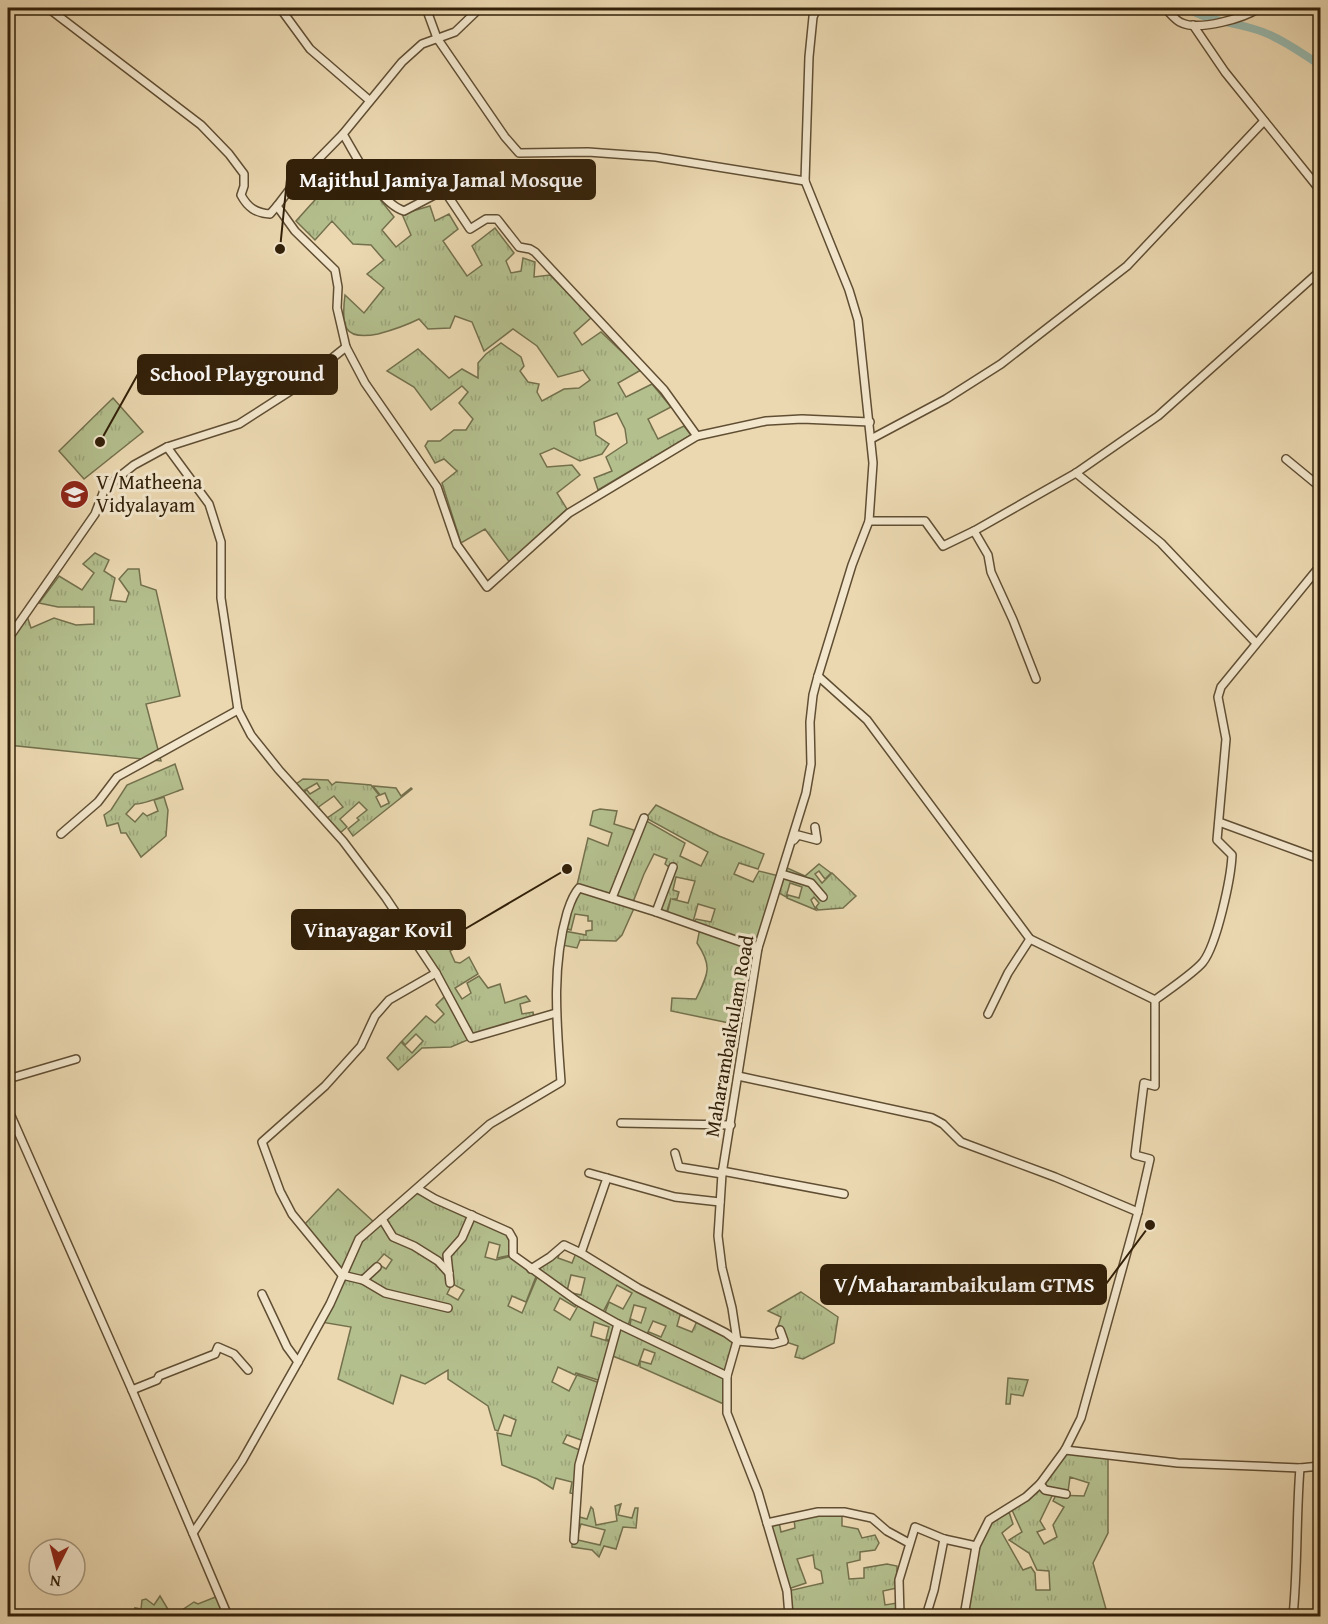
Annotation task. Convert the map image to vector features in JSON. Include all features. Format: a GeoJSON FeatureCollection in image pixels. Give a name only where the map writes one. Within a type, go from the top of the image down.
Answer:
{"type":"FeatureCollection","features":[{"type":"Feature","properties":{"kind":"street"},"geometry":{"type":"LineString","coordinates":[[48,8],[201,126],[229,154],[243,174],[244,186],[241,195],[246,204],[259,213],[270,214],[293,185],[343,134],[402,62],[422,44],[455,32],[480,8]]}},
{"type":"Feature","properties":{"kind":"street"},"geometry":{"type":"LineString","coordinates":[[280,8],[310,50],[369,100]]}},
{"type":"Feature","properties":{"kind":"street"},"geometry":{"type":"LineString","coordinates":[[426,8],[437,38],[505,137],[519,153],[588,152],[656,158],[805,181]]}},
{"type":"Feature","properties":{"kind":"street","name":"Maharambaikulam Road"},"geometry":{"type":"LineString","coordinates":[[789,1617],[787,1591],[758,1492],[727,1413],[727,1376],[737,1341],[718,1236],[722,1173],[761,958],[758,948],[806,793],[812,764],[810,722],[813,695],[852,565],[869,520],[873,463],[858,320],[849,290],[805,181],[809,57],[813,17],[818,8]]}},
{"type":"Feature","properties":{"kind":"street"},"geometry":{"type":"LineString","coordinates":[[1165,8],[1181,23],[1198,26],[1238,18],[1260,8]]}},
{"type":"Feature","properties":{"kind":"street"},"geometry":{"type":"LineString","coordinates":[[1193,25],[1225,72],[1320,190]]}},
{"type":"Feature","properties":{"kind":"street"},"geometry":{"type":"LineString","coordinates":[[871,439],[946,399],[1001,364],[1126,266],[1264,121]]}},
{"type":"Feature","properties":{"kind":"street"},"geometry":{"type":"LineString","coordinates":[[343,134],[373,182],[393,207],[404,211],[444,190],[470,230],[486,219],[497,219],[519,247],[535,252],[664,390],[697,436]]}},
{"type":"Feature","properties":{"kind":"street"},"geometry":{"type":"LineString","coordinates":[[277,206],[295,231],[334,270],[338,287],[337,308],[346,347],[365,383],[437,487],[457,545],[488,587],[569,513],[697,436],[766,421],[802,419],[870,422]]}},
{"type":"Feature","properties":{"kind":"street"},"geometry":{"type":"LineString","coordinates":[[869,520],[925,520],[943,546],[974,531],[1076,473],[1158,416],[1320,271]]}},
{"type":"Feature","properties":{"kind":"street"},"geometry":{"type":"LineString","coordinates":[[8,639],[95,514],[105,488],[134,465],[167,447],[239,424],[295,388],[346,347]]}},
{"type":"Feature","properties":{"kind":"street"},"geometry":{"type":"LineString","coordinates":[[167,447],[209,504],[221,542],[221,598],[238,710],[251,735],[343,841],[386,898],[436,973],[471,1038],[556,1013]]}},
{"type":"Feature","properties":{"kind":"street"},"geometry":{"type":"LineString","coordinates":[[1286,459],[1320,486]]}},
{"type":"Feature","properties":{"kind":"street"},"geometry":{"type":"LineString","coordinates":[[1076,473],[1161,543],[1256,643]]}},
{"type":"Feature","properties":{"kind":"street"},"geometry":{"type":"LineString","coordinates":[[974,531],[988,555],[991,572],[1036,678]]}},
{"type":"Feature","properties":{"kind":"street"},"geometry":{"type":"LineString","coordinates":[[1155,1000],[1203,962],[1214,939],[1232,867],[1232,855],[1217,840],[1226,739],[1218,697],[1221,687],[1320,566]]}},
{"type":"Feature","properties":{"kind":"street"},"geometry":{"type":"LineString","coordinates":[[818,676],[867,720],[1030,939],[1155,1000]]}},
{"type":"Feature","properties":{"kind":"street"},"geometry":{"type":"LineString","coordinates":[[61,834],[98,802],[117,777],[238,710]]}},
{"type":"Feature","properties":{"kind":"street"},"geometry":{"type":"LineString","coordinates":[[612,898],[644,818]]}},
{"type":"Feature","properties":{"kind":"street"},"geometry":{"type":"LineString","coordinates":[[1219,822],[1320,859]]}},
{"type":"Feature","properties":{"kind":"street"},"geometry":{"type":"LineString","coordinates":[[791,845],[798,835],[817,840],[815,826]]}},
{"type":"Feature","properties":{"kind":"street"},"geometry":{"type":"LineString","coordinates":[[656,912],[673,867]]}},
{"type":"Feature","properties":{"kind":"street"},"geometry":{"type":"LineString","coordinates":[[782,874],[811,883],[823,897]]}},
{"type":"Feature","properties":{"kind":"street"},"geometry":{"type":"LineString","coordinates":[[193,1533],[242,1461],[298,1362],[330,1304],[359,1239],[490,1124],[561,1082],[556,1013],[560,939],[573,894],[579,888],[758,948]]}},
{"type":"Feature","properties":{"kind":"street"},"geometry":{"type":"LineString","coordinates":[[988,1014],[1008,973],[1030,939]]}},
{"type":"Feature","properties":{"kind":"street"},"geometry":{"type":"LineString","coordinates":[[436,973],[389,1000],[375,1016],[361,1046],[325,1086],[262,1142],[280,1191],[292,1214],[342,1275],[363,1280],[385,1293],[448,1308]]}},
{"type":"Feature","properties":{"kind":"street"},"geometry":{"type":"LineString","coordinates":[[964,1617],[976,1546],[989,1520],[1026,1497],[1040,1485],[1065,1450],[1081,1418],[1138,1212],[1150,1159],[1135,1155],[1144,1083],[1155,1086],[1155,1000]]}},
{"type":"Feature","properties":{"kind":"street"},"geometry":{"type":"LineString","coordinates":[[8,1079],[76,1059]]}},
{"type":"Feature","properties":{"kind":"street"},"geometry":{"type":"LineString","coordinates":[[738,1076],[932,1118],[943,1124],[961,1142],[1055,1177],[1138,1212]]}},
{"type":"Feature","properties":{"kind":"street"},"geometry":{"type":"LineString","coordinates":[[8,1109],[132,1390],[228,1617]]}},
{"type":"Feature","properties":{"kind":"street"},"geometry":{"type":"LineString","coordinates":[[621,1124],[730,1125]]}},
{"type":"Feature","properties":{"kind":"street"},"geometry":{"type":"LineString","coordinates":[[675,1153],[679,1167],[844,1194]]}},
{"type":"Feature","properties":{"kind":"street"},"geometry":{"type":"LineString","coordinates":[[589,1173],[675,1197],[720,1202]]}},
{"type":"Feature","properties":{"kind":"street"},"geometry":{"type":"LineString","coordinates":[[581,1253],[607,1178]]}},
{"type":"Feature","properties":{"kind":"street"},"geometry":{"type":"LineString","coordinates":[[417,1189],[510,1232],[513,1239],[513,1256],[577,1301],[618,1324],[727,1376]]}},
{"type":"Feature","properties":{"kind":"street"},"geometry":{"type":"LineString","coordinates":[[450,1283],[447,1256],[462,1238],[472,1215]]}},
{"type":"Feature","properties":{"kind":"street"},"geometry":{"type":"LineString","coordinates":[[382,1219],[393,1237],[430,1256],[449,1273]]}},
{"type":"Feature","properties":{"kind":"street"},"geometry":{"type":"LineString","coordinates":[[531,1269],[564,1245],[737,1341],[773,1344],[784,1341],[780,1330]]}},
{"type":"Feature","properties":{"kind":"street"},"geometry":{"type":"LineString","coordinates":[[363,1280],[377,1267]]}},
{"type":"Feature","properties":{"kind":"street"},"geometry":{"type":"LineString","coordinates":[[262,1294],[287,1347],[298,1362]]}},
{"type":"Feature","properties":{"kind":"street"},"geometry":{"type":"LineString","coordinates":[[574,1540],[579,1465],[618,1324]]}},
{"type":"Feature","properties":{"kind":"street"},"geometry":{"type":"LineString","coordinates":[[132,1390],[158,1380],[159,1376],[214,1354],[218,1347],[234,1354],[248,1370]]}},
{"type":"Feature","properties":{"kind":"street"},"geometry":{"type":"LineString","coordinates":[[1065,1450],[1178,1462],[1300,1468],[1320,1466]]}},
{"type":"Feature","properties":{"kind":"street"},"geometry":{"type":"LineString","coordinates":[[1293,1617],[1296,1585],[1296,1510],[1300,1468]]}},
{"type":"Feature","properties":{"kind":"street"},"geometry":{"type":"LineString","coordinates":[[1040,1485],[1045,1490],[1066,1494]]}},
{"type":"Feature","properties":{"kind":"street"},"geometry":{"type":"LineString","coordinates":[[767,1523],[818,1512],[844,1512],[872,1518],[886,1531],[909,1543]]}},
{"type":"Feature","properties":{"kind":"street"},"geometry":{"type":"LineString","coordinates":[[900,1617],[899,1580],[915,1527],[944,1539],[976,1546]]}},
{"type":"Feature","properties":{"kind":"street"},"geometry":{"type":"LineString","coordinates":[[926,1617],[944,1539]]}},
{"type":"Feature","properties":{"kind":"green space"},"geometry":{"type":"Polygon","coordinates":[[[360,174],[394,217],[382,230],[396,247],[411,235],[402,214],[430,206],[435,221],[449,214],[458,229],[443,241],[467,276],[482,265],[472,246],[495,228],[514,253],[506,261],[511,273],[521,271],[523,258],[535,262],[534,277],[550,275],[592,317],[574,333],[582,345],[601,332],[641,370],[618,383],[626,397],[652,384],[671,407],[648,419],[658,439],[684,426],[691,435],[598,490],[594,478],[612,471],[606,457],[627,443],[625,429],[617,413],[594,422],[596,435],[609,444],[602,454],[580,461],[554,448],[540,454],[547,467],[572,465],[580,475],[557,493],[567,509],[511,564],[485,529],[461,543],[442,483],[457,471],[444,459],[435,463],[425,446],[428,441],[440,441],[454,430],[466,430],[473,419],[459,403],[468,392],[462,386],[431,410],[414,387],[387,371],[418,349],[449,378],[462,369],[478,378],[478,363],[501,343],[521,357],[524,366],[520,371],[528,382],[539,384],[537,392],[542,401],[564,389],[579,388],[590,380],[583,370],[558,377],[537,346],[513,329],[484,351],[472,322],[455,316],[450,328],[428,329],[419,319],[378,334],[366,336],[351,333],[344,323],[345,295],[364,313],[384,288],[367,274],[384,260],[371,245],[353,244],[332,221],[315,240],[296,221],[332,181],[348,197],[363,183],[360,174]]]}},
{"type":"Feature","properties":{"kind":"green space"},"geometry":{"type":"Polygon","coordinates":[[[113,398],[143,432],[84,479],[59,451],[113,398]]]}},
{"type":"Feature","properties":{"kind":"green space"},"geometry":{"type":"Polygon","coordinates":[[[95,553],[109,560],[104,571],[115,578],[110,600],[126,602],[129,593],[119,579],[128,569],[139,569],[141,585],[156,590],[180,696],[146,704],[161,761],[8,745],[8,645],[27,616],[31,628],[54,618],[76,625],[94,624],[94,607],[58,607],[39,603],[59,576],[82,590],[94,573],[83,564],[95,553]]]}},
{"type":"Feature","properties":{"kind":"green space"},"geometry":{"type":"Polygon","coordinates":[[[175,764],[183,789],[151,801],[135,804],[126,814],[135,822],[143,813],[147,816],[158,811],[154,800],[164,797],[168,810],[166,836],[141,857],[126,833],[121,833],[118,823],[107,826],[104,815],[111,810],[127,785],[175,764]]]}},
{"type":"Feature","properties":{"kind":"green space"},"geometry":{"type":"Polygon","coordinates":[[[303,779],[328,780],[332,785],[336,782],[371,785],[379,795],[376,797],[381,807],[389,803],[385,793],[380,795],[373,786],[396,788],[401,796],[412,789],[353,836],[348,829],[367,810],[359,802],[340,819],[347,827],[340,833],[347,841],[317,810],[319,808],[327,818],[343,807],[334,796],[317,808],[304,792],[307,790],[310,794],[320,788],[317,783],[303,791],[296,784],[303,779]]]}},
{"type":"Feature","properties":{"kind":"green space"},"geometry":{"type":"Polygon","coordinates":[[[656,805],[719,836],[764,854],[758,869],[739,863],[734,874],[753,882],[759,871],[779,876],[758,946],[694,923],[696,919],[711,922],[715,909],[698,904],[693,922],[667,914],[671,898],[666,914],[658,911],[675,865],[672,863],[669,867],[665,864],[667,859],[654,854],[633,902],[615,897],[645,820],[685,843],[680,856],[701,866],[708,852],[646,818],[656,805]],[[676,877],[673,890],[679,892],[677,899],[672,899],[688,903],[695,881],[676,877]]]}},
{"type":"Feature","properties":{"kind":"green space"},"geometry":{"type":"Polygon","coordinates":[[[600,809],[617,811],[614,824],[637,831],[611,896],[577,885],[588,838],[608,846],[612,833],[590,825],[593,811],[600,809]]]}},
{"type":"Feature","properties":{"kind":"green space"},"geometry":{"type":"Polygon","coordinates":[[[819,864],[831,873],[825,879],[819,871],[815,874],[822,883],[832,873],[856,896],[843,908],[818,910],[816,907],[819,903],[814,897],[811,900],[816,910],[787,898],[788,895],[799,898],[802,887],[790,883],[786,897],[777,892],[783,876],[811,882],[783,874],[785,867],[805,876],[819,864]]]}},
{"type":"Feature","properties":{"kind":"green space"},"geometry":{"type":"Polygon","coordinates":[[[579,889],[635,906],[622,935],[616,941],[580,940],[577,948],[562,945],[564,931],[586,935],[586,931],[592,930],[592,921],[588,921],[588,916],[575,914],[571,930],[564,928],[579,889]]]}},
{"type":"Feature","properties":{"kind":"green space"},"geometry":{"type":"Polygon","coordinates":[[[448,924],[457,947],[450,951],[455,962],[460,963],[469,957],[478,974],[455,988],[462,999],[471,993],[467,983],[479,976],[488,988],[500,984],[505,1003],[526,996],[530,1001],[520,1004],[522,1014],[533,1012],[534,1017],[473,1036],[417,940],[448,924]]]}},
{"type":"Feature","properties":{"kind":"green space"},"geometry":{"type":"Polygon","coordinates":[[[700,928],[757,948],[744,1026],[671,1011],[672,998],[696,999],[706,977],[707,965],[697,943],[700,928]]]}},
{"type":"Feature","properties":{"kind":"green space"},"geometry":{"type":"Polygon","coordinates":[[[446,995],[470,1039],[451,1047],[422,1048],[398,1070],[387,1058],[401,1042],[412,1053],[423,1041],[416,1034],[405,1045],[402,1041],[426,1016],[435,1023],[444,1014],[436,1005],[446,995]]]}},
{"type":"Feature","properties":{"kind":"green space"},"geometry":{"type":"Polygon","coordinates":[[[338,1189],[376,1224],[358,1239],[342,1272],[303,1226],[338,1189]]]}},
{"type":"Feature","properties":{"kind":"green space"},"geometry":{"type":"Polygon","coordinates":[[[418,1190],[434,1200],[471,1216],[461,1237],[446,1256],[448,1284],[451,1286],[447,1294],[458,1300],[464,1290],[451,1283],[449,1256],[463,1239],[473,1217],[508,1233],[512,1240],[511,1255],[497,1258],[500,1245],[489,1242],[485,1257],[496,1260],[512,1256],[537,1274],[526,1302],[512,1296],[508,1306],[522,1313],[538,1275],[577,1303],[575,1307],[560,1298],[554,1310],[570,1320],[579,1304],[616,1325],[611,1341],[606,1339],[609,1327],[594,1322],[591,1336],[611,1342],[601,1381],[576,1373],[575,1375],[558,1367],[552,1382],[569,1391],[577,1375],[600,1383],[584,1441],[567,1435],[563,1443],[582,1451],[575,1494],[570,1493],[572,1482],[556,1478],[553,1489],[537,1479],[502,1465],[497,1433],[511,1436],[516,1420],[504,1415],[498,1431],[495,1430],[488,1406],[448,1379],[448,1370],[425,1384],[401,1375],[393,1404],[338,1379],[351,1327],[321,1322],[342,1276],[363,1281],[384,1295],[449,1309],[449,1307],[385,1292],[366,1279],[378,1264],[386,1269],[392,1260],[384,1254],[363,1278],[343,1274],[360,1240],[382,1221],[393,1239],[413,1247],[438,1263],[443,1269],[445,1267],[439,1260],[414,1245],[394,1237],[384,1219],[418,1190]]]}},
{"type":"Feature","properties":{"kind":"green space"},"geometry":{"type":"Polygon","coordinates":[[[560,1251],[558,1258],[572,1263],[576,1253],[696,1318],[696,1321],[680,1315],[677,1326],[692,1332],[698,1319],[736,1342],[727,1374],[648,1335],[649,1332],[661,1337],[666,1326],[653,1321],[647,1334],[630,1326],[631,1319],[641,1323],[646,1308],[634,1305],[628,1326],[604,1315],[609,1302],[623,1309],[632,1293],[617,1285],[602,1314],[568,1292],[581,1295],[585,1278],[571,1275],[567,1291],[532,1269],[560,1251]]]}},
{"type":"Feature","properties":{"kind":"green space"},"geometry":{"type":"Polygon","coordinates":[[[801,1292],[838,1317],[834,1343],[803,1359],[795,1357],[798,1346],[786,1342],[782,1329],[778,1326],[781,1317],[768,1311],[801,1292]]]}},
{"type":"Feature","properties":{"kind":"green space"},"geometry":{"type":"Polygon","coordinates":[[[618,1325],[707,1367],[706,1370],[708,1367],[726,1377],[726,1405],[640,1367],[640,1361],[651,1364],[655,1353],[644,1349],[638,1366],[610,1355],[618,1325]]]}},
{"type":"Feature","properties":{"kind":"green space"},"geometry":{"type":"Polygon","coordinates":[[[1008,1378],[1028,1380],[1023,1396],[1011,1394],[1010,1404],[1006,1404],[1008,1378]]]}},
{"type":"Feature","properties":{"kind":"green space"},"geometry":{"type":"Polygon","coordinates":[[[1065,1453],[1108,1458],[1108,1533],[1093,1563],[1106,1609],[1055,1616],[967,1616],[978,1547],[991,1523],[1009,1512],[1013,1524],[1002,1533],[1023,1570],[1031,1567],[1035,1573],[1036,1590],[1050,1590],[1049,1571],[1037,1570],[1029,1553],[1009,1540],[1022,1532],[1012,1510],[1039,1487],[1052,1496],[1040,1521],[1045,1529],[1037,1532],[1044,1544],[1057,1537],[1053,1525],[1064,1507],[1053,1501],[1056,1495],[1084,1496],[1089,1483],[1070,1477],[1068,1492],[1054,1490],[1042,1484],[1065,1453]]]}},
{"type":"Feature","properties":{"kind":"green space"},"geometry":{"type":"Polygon","coordinates":[[[621,1504],[618,1515],[632,1518],[635,1508],[638,1508],[636,1528],[623,1527],[616,1549],[604,1546],[599,1557],[592,1550],[572,1547],[572,1542],[578,1540],[600,1545],[605,1530],[581,1524],[577,1538],[576,1516],[587,1519],[591,1507],[596,1525],[617,1521],[615,1506],[621,1504]]]}},
{"type":"Feature","properties":{"kind":"green space"},"geometry":{"type":"Polygon","coordinates":[[[818,1514],[842,1514],[842,1526],[858,1529],[862,1538],[875,1535],[879,1543],[875,1550],[860,1552],[860,1560],[847,1563],[849,1579],[864,1578],[864,1568],[887,1564],[897,1566],[897,1588],[883,1591],[885,1605],[897,1603],[898,1616],[790,1616],[788,1591],[823,1583],[821,1571],[815,1568],[813,1555],[797,1559],[806,1583],[788,1589],[769,1524],[779,1522],[781,1532],[795,1528],[794,1519],[818,1514]]]}},
{"type":"Feature","properties":{"kind":"green space"},"geometry":{"type":"Polygon","coordinates":[[[160,1596],[172,1616],[135,1616],[135,1608],[141,1609],[142,1600],[146,1599],[154,1605],[160,1596]]]}},
{"type":"Feature","properties":{"kind":"green space"},"geometry":{"type":"Polygon","coordinates":[[[218,1596],[226,1616],[173,1616],[194,1602],[198,1604],[218,1596]]]}},
{"type":"Feature","properties":{"kind":"waterway"},"geometry":{"type":"LineString","coordinates":[[1187,8],[1211,19],[1271,35],[1320,65]]}},
{"type":"Feature","properties":{"kind":"place","name":"Majithul Jamiya Jamal Mosque"},"geometry":{"type":"Point","coordinates":[280,249]}},
{"type":"Feature","properties":{"kind":"place","name":"School Playground"},"geometry":{"type":"Point","coordinates":[100,442]}},
{"type":"Feature","properties":{"kind":"place","name":"V/Matheena Vidyalayam"},"geometry":{"type":"Point","coordinates":[75,494]}},
{"type":"Feature","properties":{"kind":"place","name":"Vinayagar Kovil"},"geometry":{"type":"Point","coordinates":[567,869]}},
{"type":"Feature","properties":{"kind":"place","name":"V/Maharambaikulam GTMS"},"geometry":{"type":"Point","coordinates":[1150,1225]}}]}
